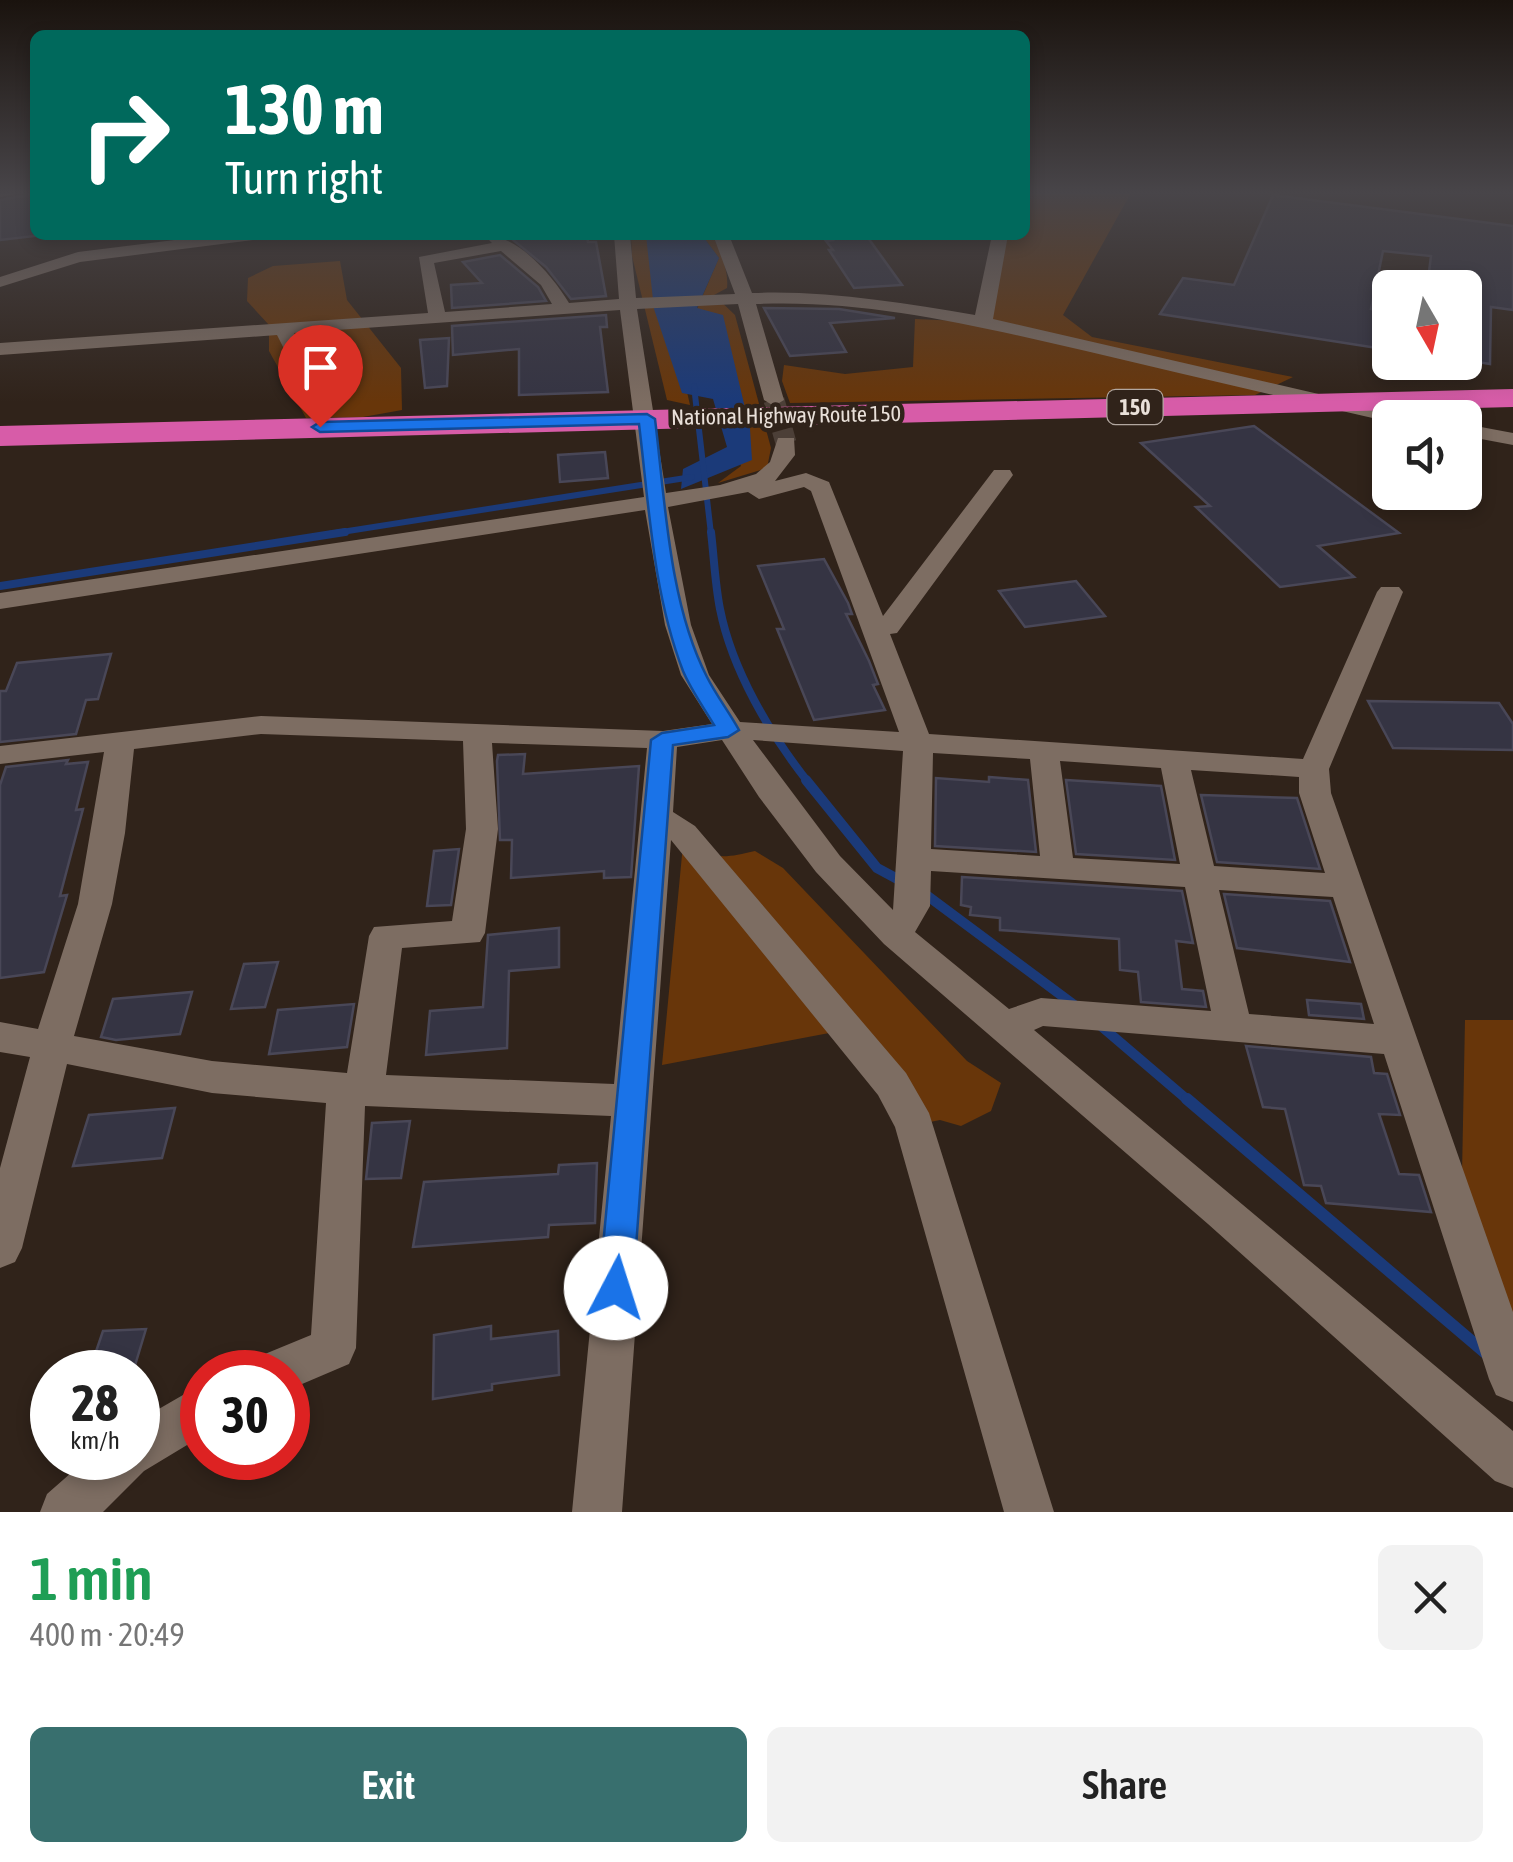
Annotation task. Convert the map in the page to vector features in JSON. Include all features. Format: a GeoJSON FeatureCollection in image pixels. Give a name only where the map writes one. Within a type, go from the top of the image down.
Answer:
{"type":"FeatureCollection","features":[{"type":"Feature","properties":{"kind":"highway","name":"National Highway Route 150"},"geometry":{"type":"LineString","coordinates":[[0,436],[654,418],[766,408],[1513,398]]}},
{"type":"Feature","properties":{"kind":"street"},"geometry":{"type":"LineString","coordinates":[[0,282],[64,262]]}},
{"type":"Feature","properties":{"kind":"street"},"geometry":{"type":"LineString","coordinates":[[425,262],[438,318]]}},
{"type":"Feature","properties":{"kind":"street"},"geometry":{"type":"LineString","coordinates":[[524,262],[548,282],[564,308]]}},
{"type":"Feature","properties":{"kind":"street"},"geometry":{"type":"LineString","coordinates":[[627,262],[654,418],[655,493],[678,625],[695,675],[728,730],[828,864],[896,935],[1509,1448]]}},
{"type":"Feature","properties":{"kind":"street"},"geometry":{"type":"LineString","coordinates":[[731,262],[745,297],[766,408]]}},
{"type":"Feature","properties":{"kind":"street"},"geometry":{"type":"LineString","coordinates":[[983,322],[995,262]]}},
{"type":"Feature","properties":{"kind":"street"},"geometry":{"type":"LineString","coordinates":[[0,349],[745,297],[848,301],[983,322],[1372,413]]}},
{"type":"Feature","properties":{"kind":"street"},"geometry":{"type":"LineString","coordinates":[[283,328],[322,404]]}},
{"type":"Feature","properties":{"kind":"street"},"geometry":{"type":"LineString","coordinates":[[1482,434],[1513,440]]}},
{"type":"Feature","properties":{"kind":"street"},"geometry":{"type":"LineString","coordinates":[[0,602],[480,527],[655,493],[764,479],[786,458],[786,442]]}},
{"type":"Feature","properties":{"kind":"street"},"geometry":{"type":"LineString","coordinates":[[875,629],[888,627],[1002,475]]}},
{"type":"Feature","properties":{"kind":"street"},"geometry":{"type":"LineString","coordinates":[[655,493],[717,504],[780,485],[815,482],[918,743],[913,906],[896,935]]}},
{"type":"Feature","properties":{"kind":"street"},"geometry":{"type":"LineString","coordinates":[[1390,592],[1314,769],[1314,793],[1513,1379]]}},
{"type":"Feature","properties":{"kind":"street"},"geometry":{"type":"LineString","coordinates":[[0,755],[261,725],[662,740],[728,730],[1314,769]]}},
{"type":"Feature","properties":{"kind":"street"},"geometry":{"type":"LineString","coordinates":[[310,1358],[334,1348],[355,1090],[386,936],[468,934],[482,829],[477,733]]}},
{"type":"Feature","properties":{"kind":"street"},"geometry":{"type":"LineString","coordinates":[[0,1248],[52,1047],[95,904],[109,833],[120,740]]}},
{"type":"Feature","properties":{"kind":"street"},"geometry":{"type":"LineString","coordinates":[[597,1512],[662,740]]}},
{"type":"Feature","properties":{"kind":"street"},"geometry":{"type":"LineString","coordinates":[[1044,751],[1058,868]]}},
{"type":"Feature","properties":{"kind":"street"},"geometry":{"type":"LineString","coordinates":[[1174,760],[1233,1028]]}},
{"type":"Feature","properties":{"kind":"street"},"geometry":{"type":"LineString","coordinates":[[656,816],[684,834],[892,1084],[916,1125],[1028,1512]]}},
{"type":"Feature","properties":{"kind":"street"},"geometry":{"type":"LineString","coordinates":[[914,859],[1346,886]]}},
{"type":"Feature","properties":{"kind":"street"},"geometry":{"type":"LineString","coordinates":[[1003,1027],[1041,1012],[1398,1041]]}},
{"type":"Feature","properties":{"kind":"street"},"geometry":{"type":"LineString","coordinates":[[0,1037],[212,1077],[355,1090],[632,1102]]}},
{"type":"Feature","properties":{"kind":"street"},"geometry":{"type":"LineString","coordinates":[[65,1512],[101,1480]]}},
{"type":"Feature","properties":{"kind":"shaded area"},"geometry":{"type":"Polygon","coordinates":[[[340,262],[347,300],[401,368],[402,410],[363,417],[306,418],[269,351],[269,325],[247,301],[248,278],[273,266],[340,262]]]}},
{"type":"Feature","properties":{"kind":"shaded area"},"geometry":{"type":"Polygon","coordinates":[[[633,262],[657,262],[690,405],[667,400],[633,262]]]}},
{"type":"Feature","properties":{"kind":"shaded area"},"geometry":{"type":"Polygon","coordinates":[[[717,262],[723,262],[727,288],[714,295],[735,315],[771,448],[767,468],[718,483],[741,466],[697,309],[717,262]]]}},
{"type":"Feature","properties":{"kind":"shaded area"},"geometry":{"type":"Polygon","coordinates":[[[995,262],[1093,262],[1063,315],[1092,337],[1293,377],[1255,395],[790,403],[782,381],[784,365],[845,374],[913,367],[915,319],[983,322],[995,262]]]}},
{"type":"Feature","properties":{"kind":"shaded area"},"geometry":{"type":"Polygon","coordinates":[[[684,834],[700,849],[716,856],[755,851],[783,868],[967,1061],[1001,1083],[991,1111],[961,1126],[940,1120],[915,1125],[845,1030],[662,1065],[684,834]]]}},
{"type":"Feature","properties":{"kind":"shaded area"},"geometry":{"type":"Polygon","coordinates":[[[1465,1020],[1513,1020],[1513,1352],[1461,1225],[1465,1020]]]}},
{"type":"Feature","properties":{"kind":"water"},"geometry":{"type":"Polygon","coordinates":[[[649,262],[717,262],[697,308],[723,315],[750,429],[752,460],[681,489],[683,469],[727,447],[713,399],[682,393],[654,309],[649,262]]]}},
{"type":"Feature","properties":{"kind":"building"},"geometry":{"type":"Polygon","coordinates":[[[463,262],[508,262],[538,287],[546,301],[452,308],[451,285],[482,283],[463,262]]]}},
{"type":"Feature","properties":{"kind":"building"},"geometry":{"type":"Polygon","coordinates":[[[539,262],[600,262],[606,296],[571,299],[539,262]]]}},
{"type":"Feature","properties":{"kind":"building"},"geometry":{"type":"Polygon","coordinates":[[[837,262],[885,262],[902,285],[854,288],[837,262]]]}},
{"type":"Feature","properties":{"kind":"building"},"geometry":{"type":"Polygon","coordinates":[[[1244,262],[1381,262],[1379,270],[1372,270],[1372,347],[1160,314],[1183,278],[1234,285],[1244,262]]]}},
{"type":"Feature","properties":{"kind":"building"},"geometry":{"type":"Polygon","coordinates":[[[1430,262],[1513,262],[1513,310],[1491,307],[1490,364],[1482,363],[1482,270],[1429,270],[1430,262]]]}},
{"type":"Feature","properties":{"kind":"building"},"geometry":{"type":"Polygon","coordinates":[[[764,308],[839,309],[895,318],[830,323],[846,352],[790,356],[764,308]]]}},
{"type":"Feature","properties":{"kind":"building"},"geometry":{"type":"Polygon","coordinates":[[[606,315],[607,327],[600,327],[608,392],[519,395],[519,349],[453,355],[452,326],[606,315]]]}},
{"type":"Feature","properties":{"kind":"building"},"geometry":{"type":"Polygon","coordinates":[[[449,338],[447,386],[425,388],[420,340],[449,338]]]}},
{"type":"Feature","properties":{"kind":"building"},"geometry":{"type":"Polygon","coordinates":[[[1254,426],[1399,533],[1318,546],[1354,577],[1280,587],[1196,507],[1210,506],[1141,443],[1254,426]]]}},
{"type":"Feature","properties":{"kind":"building"},"geometry":{"type":"Polygon","coordinates":[[[605,452],[608,478],[560,482],[558,455],[605,452]]]}},
{"type":"Feature","properties":{"kind":"building"},"geometry":{"type":"Polygon","coordinates":[[[824,559],[848,603],[852,614],[846,614],[869,661],[878,684],[873,685],[885,710],[814,720],[777,629],[784,629],[758,566],[824,559]]]}},
{"type":"Feature","properties":{"kind":"building"},"geometry":{"type":"Polygon","coordinates":[[[1076,581],[1105,616],[1025,627],[999,591],[1076,581]]]}},
{"type":"Feature","properties":{"kind":"building"},"geometry":{"type":"Polygon","coordinates":[[[111,654],[98,699],[86,700],[76,734],[0,742],[0,691],[6,691],[17,663],[111,654]]]}},
{"type":"Feature","properties":{"kind":"building"},"geometry":{"type":"Polygon","coordinates":[[[1368,701],[1499,703],[1513,724],[1513,750],[1393,748],[1368,701]]]}},
{"type":"Feature","properties":{"kind":"building"},"geometry":{"type":"Polygon","coordinates":[[[525,754],[523,774],[639,766],[631,877],[604,878],[604,871],[511,878],[512,840],[500,840],[497,761],[498,755],[525,754]]]}},
{"type":"Feature","properties":{"kind":"building"},"geometry":{"type":"Polygon","coordinates":[[[68,760],[66,764],[88,762],[76,810],[83,809],[60,896],[67,895],[44,972],[0,978],[0,785],[6,767],[68,760]]]}},
{"type":"Feature","properties":{"kind":"building"},"geometry":{"type":"Polygon","coordinates":[[[989,777],[1028,780],[1036,852],[935,846],[936,778],[989,782],[989,777]]]}},
{"type":"Feature","properties":{"kind":"building"},"geometry":{"type":"Polygon","coordinates":[[[1066,780],[1161,786],[1175,860],[1076,854],[1066,780]]]}},
{"type":"Feature","properties":{"kind":"building"},"geometry":{"type":"Polygon","coordinates":[[[1201,795],[1297,798],[1320,869],[1217,862],[1201,795]]]}},
{"type":"Feature","properties":{"kind":"building"},"geometry":{"type":"Polygon","coordinates":[[[459,849],[451,905],[427,906],[434,851],[459,849]]]}},
{"type":"Feature","properties":{"kind":"building"},"geometry":{"type":"Polygon","coordinates":[[[962,877],[1182,891],[1193,943],[1176,941],[1182,989],[1203,991],[1206,1007],[1141,1002],[1138,972],[1120,970],[1119,939],[1000,930],[1000,918],[970,915],[971,907],[961,905],[962,877]]]}},
{"type":"Feature","properties":{"kind":"building"},"geometry":{"type":"Polygon","coordinates":[[[1224,894],[1330,901],[1350,962],[1237,948],[1224,894]]]}},
{"type":"Feature","properties":{"kind":"building"},"geometry":{"type":"Polygon","coordinates":[[[559,928],[559,967],[509,971],[507,1048],[426,1055],[430,1011],[483,1007],[488,935],[559,928]]]}},
{"type":"Feature","properties":{"kind":"building"},"geometry":{"type":"Polygon","coordinates":[[[278,962],[265,1007],[231,1009],[244,964],[278,962]]]}},
{"type":"Feature","properties":{"kind":"building"},"geometry":{"type":"Polygon","coordinates":[[[192,992],[180,1034],[116,1040],[101,1037],[113,999],[192,992]]]}},
{"type":"Feature","properties":{"kind":"building"},"geometry":{"type":"Polygon","coordinates":[[[1307,1000],[1361,1004],[1364,1019],[1309,1015],[1307,1000]]]}},
{"type":"Feature","properties":{"kind":"building"},"geometry":{"type":"Polygon","coordinates":[[[354,1004],[347,1047],[269,1054],[278,1010],[354,1004]]]}},
{"type":"Feature","properties":{"kind":"building"},"geometry":{"type":"Polygon","coordinates":[[[1246,1046],[1371,1057],[1374,1073],[1387,1074],[1400,1115],[1379,1114],[1399,1174],[1419,1175],[1431,1212],[1326,1203],[1321,1186],[1304,1185],[1285,1109],[1263,1107],[1246,1046]]]}},
{"type":"Feature","properties":{"kind":"building"},"geometry":{"type":"Polygon","coordinates":[[[175,1108],[162,1158],[73,1166],[89,1115],[175,1108]]]}},
{"type":"Feature","properties":{"kind":"building"},"geometry":{"type":"Polygon","coordinates":[[[410,1121],[401,1178],[366,1179],[372,1123],[410,1121]]]}},
{"type":"Feature","properties":{"kind":"building"},"geometry":{"type":"Polygon","coordinates":[[[597,1163],[595,1223],[549,1225],[548,1237],[413,1247],[424,1182],[558,1174],[559,1165],[597,1163]]]}},
{"type":"Feature","properties":{"kind":"building"},"geometry":{"type":"Polygon","coordinates":[[[491,1326],[491,1339],[558,1331],[559,1375],[492,1384],[492,1390],[433,1399],[434,1335],[491,1326]]]}},
{"type":"Feature","properties":{"kind":"building"},"geometry":{"type":"Polygon","coordinates":[[[146,1329],[140,1350],[97,1350],[103,1331],[146,1329]]]}},
{"type":"Feature","properties":{"kind":"waterway"},"geometry":{"type":"LineString","coordinates":[[694,386],[711,534]]}},
{"type":"Feature","properties":{"kind":"waterway"},"geometry":{"type":"LineString","coordinates":[[329,534],[692,477]]}},
{"type":"Feature","properties":{"kind":"waterway"},"geometry":{"type":"LineString","coordinates":[[0,586],[345,532]]}},
{"type":"Feature","properties":{"kind":"waterway"},"geometry":{"type":"LineString","coordinates":[[711,532],[720,609],[733,655],[767,722],[808,782]]}},
{"type":"Feature","properties":{"kind":"waterway"},"geometry":{"type":"LineString","coordinates":[[806,780],[877,868],[903,882]]}},
{"type":"Feature","properties":{"kind":"waterway"},"geometry":{"type":"LineString","coordinates":[[921,891],[1077,1007]]}},
{"type":"Feature","properties":{"kind":"waterway"},"geometry":{"type":"LineString","coordinates":[[1101,1026],[1190,1102]]}},
{"type":"Feature","properties":{"kind":"waterway"},"geometry":{"type":"LineString","coordinates":[[1187,1099],[1489,1356]]}},
{"type":"Feature","properties":{"kind":"tunnel"},"geometry":{"type":"LineString","coordinates":[[774,400],[786,443]]}},
{"type":"Feature","properties":{"kind":"route"},"geometry":{"type":"LineString","coordinates":[[320,427],[647,419],[664,560],[678,625],[695,675],[728,730],[662,740],[616,1288]]}}]}
